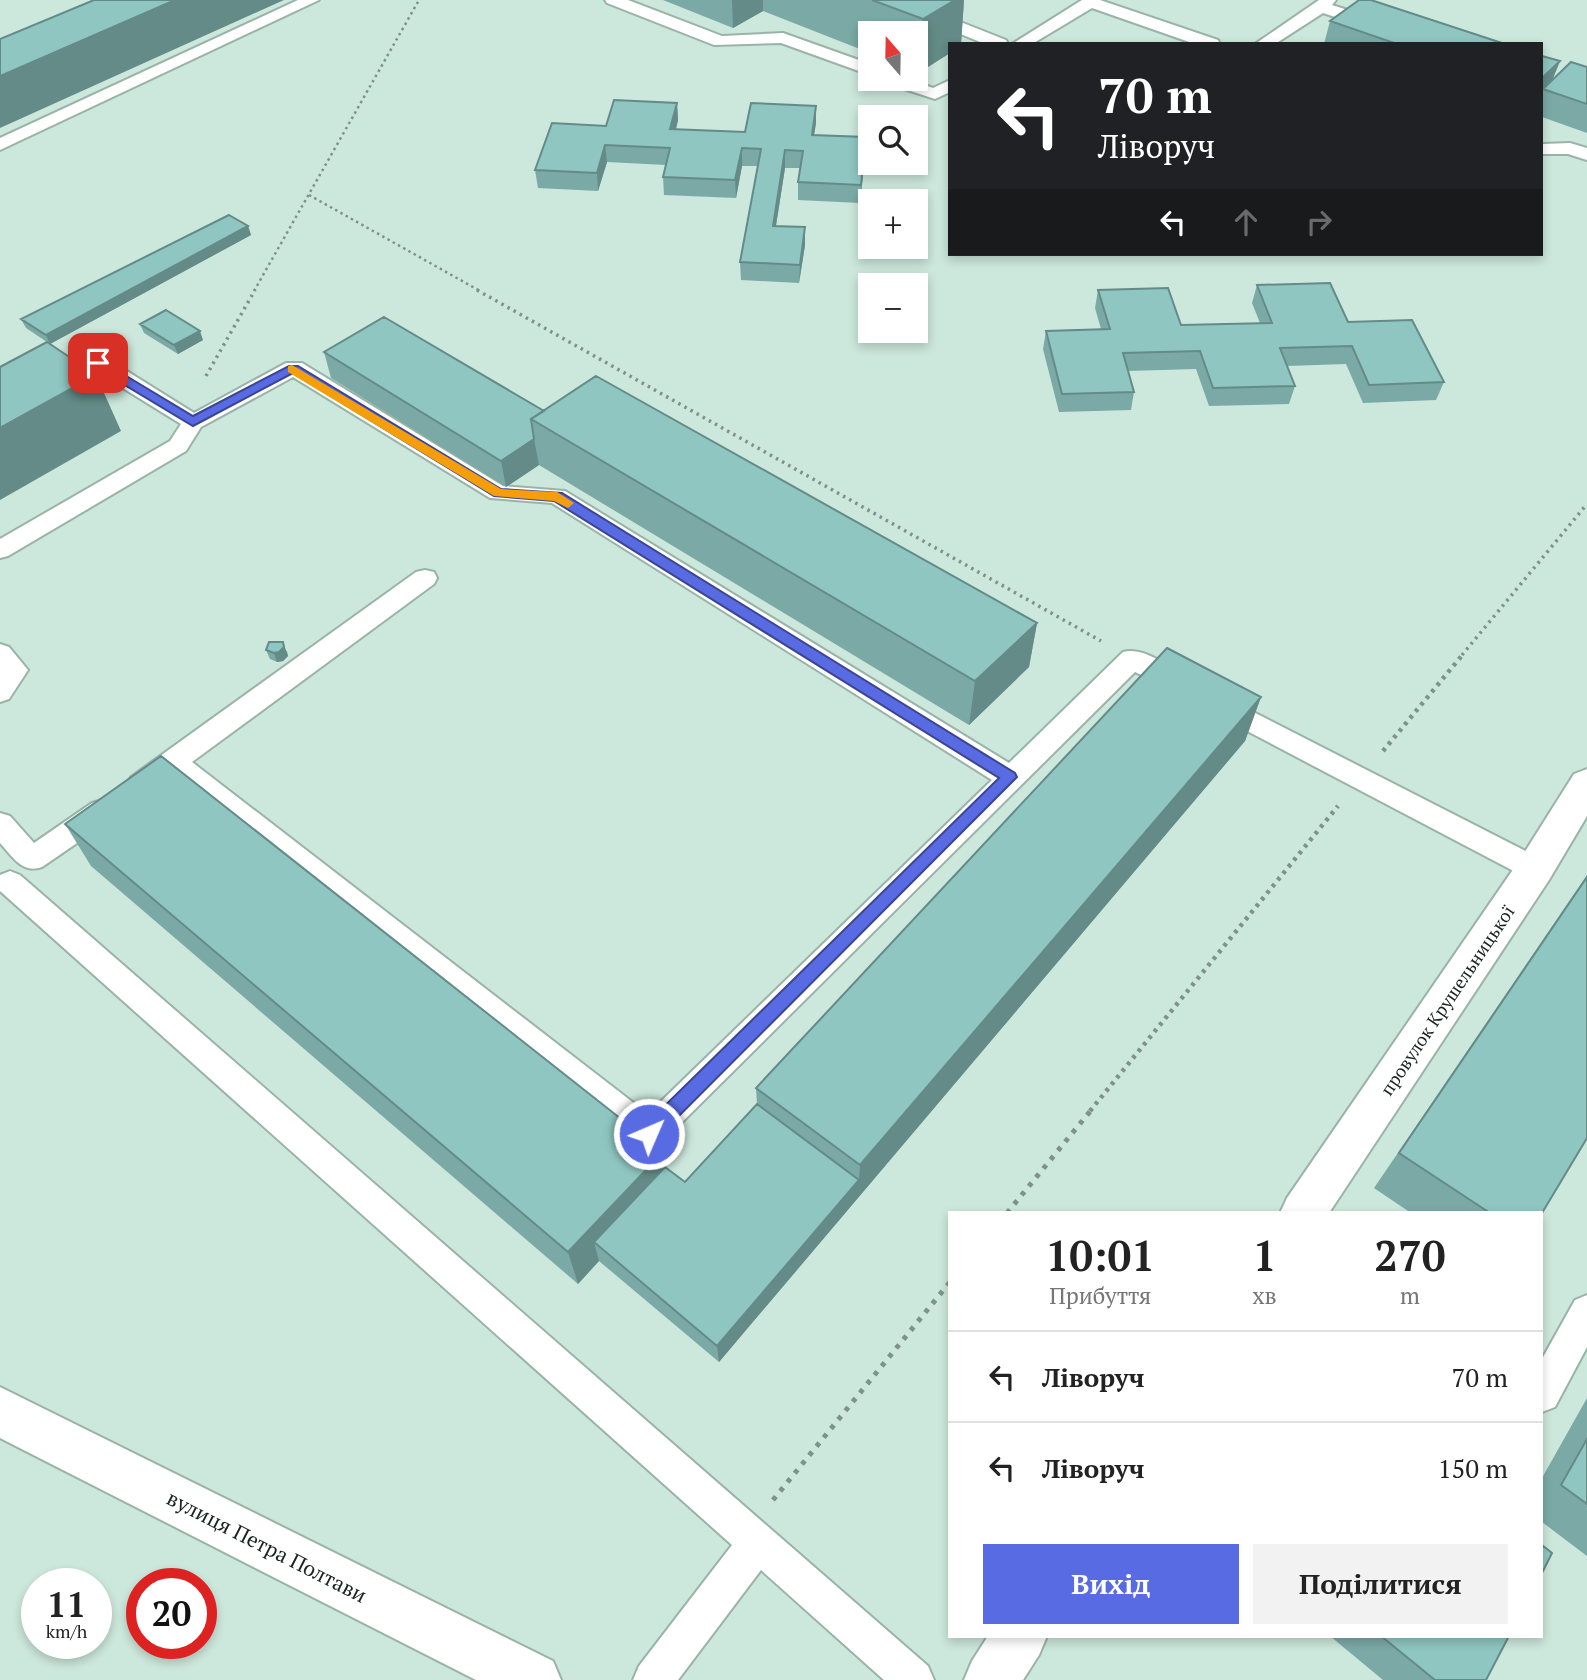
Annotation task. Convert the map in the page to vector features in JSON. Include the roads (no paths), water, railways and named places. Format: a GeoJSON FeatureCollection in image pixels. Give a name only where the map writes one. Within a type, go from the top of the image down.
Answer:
{"type":"FeatureCollection","features":[{"type":"Feature","properties":{"kind":"street","name":"провулок Крушельницької"},"geometry":{"type":"LineString","coordinates":[[1304,1211],[1535,869],[1587,784]]}},
{"type":"Feature","properties":{"kind":"street","name":"вулиця Петра Полтави"},"geometry":{"type":"LineString","coordinates":[[0,1412],[534,1680]]}},
{"type":"Feature","properties":{"kind":"street"},"geometry":{"type":"LineString","coordinates":[[991,1680],[1019,1638]]}},
{"type":"Feature","properties":{"kind":"lane"},"geometry":{"type":"LineString","coordinates":[[0,145],[312,0]]}},
{"type":"Feature","properties":{"kind":"lane"},"geometry":{"type":"LineString","coordinates":[[613,0],[720,41],[783,38],[858,66]]}},
{"type":"Feature","properties":{"kind":"lane"},"geometry":{"type":"LineString","coordinates":[[891,0],[995,42]]}},
{"type":"Feature","properties":{"kind":"lane"},"geometry":{"type":"LineString","coordinates":[[1023,42],[1087,1],[1206,42]]}},
{"type":"Feature","properties":{"kind":"lane"},"geometry":{"type":"LineString","coordinates":[[1266,42],[1324,3],[1430,42]]}},
{"type":"Feature","properties":{"kind":"lane"},"geometry":{"type":"LineString","coordinates":[[926,91],[934,94],[948,86]]}},
{"type":"Feature","properties":{"kind":"lane"},"geometry":{"type":"LineString","coordinates":[[1543,149],[1570,148],[1587,154]]}},
{"type":"Feature","properties":{"kind":"lane"},"geometry":{"type":"LineString","coordinates":[[0,414],[98,363],[188,419]]}},
{"type":"Feature","properties":{"kind":"lane"},"geometry":{"type":"LineString","coordinates":[[0,551],[178,446],[188,419],[294,368],[498,493],[557,496],[1009,777]]}},
{"type":"Feature","properties":{"kind":"lane"},"geometry":{"type":"LineString","coordinates":[[14,879],[425,579]]}},
{"type":"Feature","properties":{"kind":"lane"},"geometry":{"type":"LineString","coordinates":[[0,653],[15,670],[0,692]]}},
{"type":"Feature","properties":{"kind":"lane"},"geometry":{"type":"LineString","coordinates":[[173,762],[649,1134],[1009,777],[1132,659],[1535,869]]}},
{"type":"Feature","properties":{"kind":"lane"},"geometry":{"type":"LineString","coordinates":[[0,824],[14,879],[914,1680]]}},
{"type":"Feature","properties":{"kind":"lane"},"geometry":{"type":"LineString","coordinates":[[1543,1392],[1587,1312]]}},
{"type":"Feature","properties":{"kind":"lane"},"geometry":{"type":"LineString","coordinates":[[653,1680],[752,1537]]}}]}
